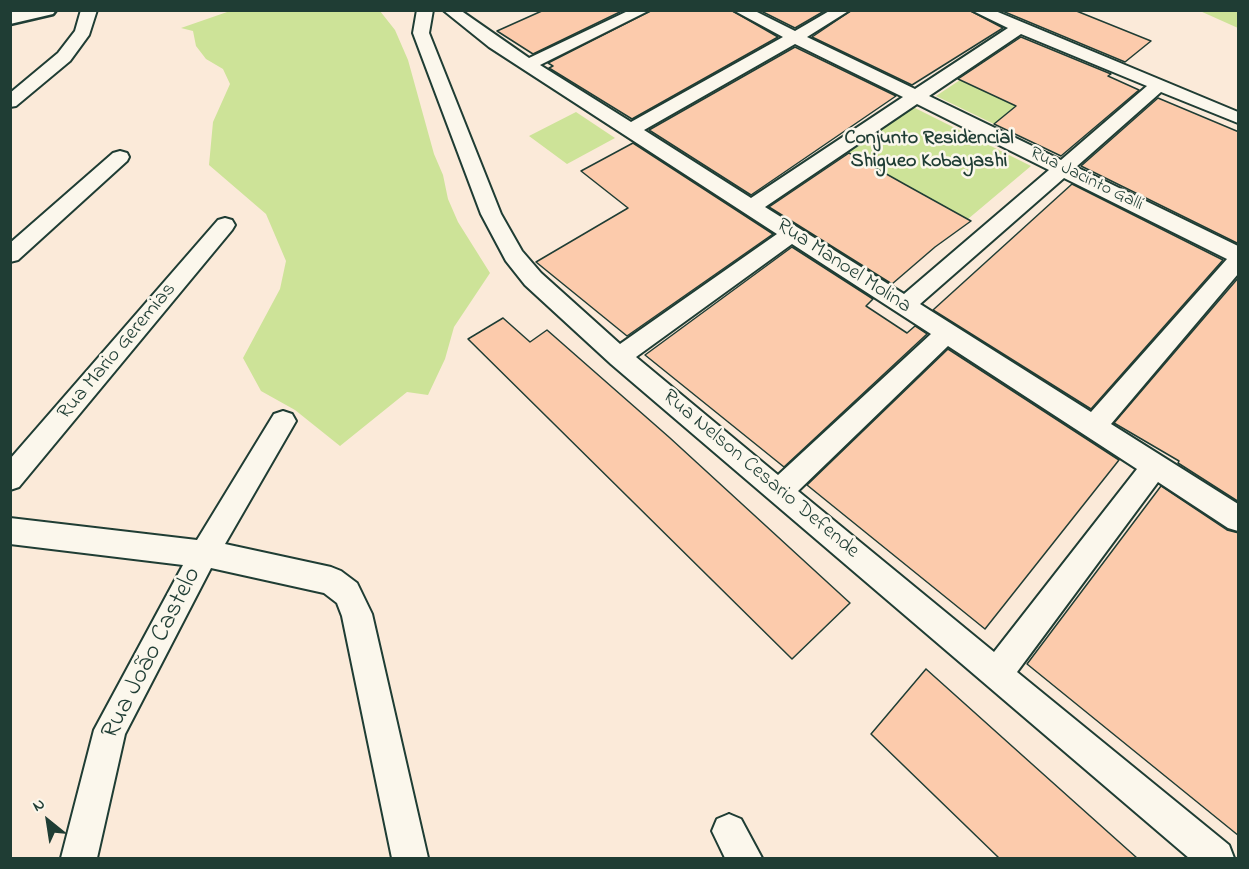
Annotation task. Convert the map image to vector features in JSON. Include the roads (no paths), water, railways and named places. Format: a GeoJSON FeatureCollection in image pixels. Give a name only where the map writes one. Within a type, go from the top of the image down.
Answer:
{"type":"FeatureCollection","features":[{"type":"Feature","properties":{"kind":"street"},"geometry":{"type":"LineString","coordinates":[[10,18],[46,10]]}},
{"type":"Feature","properties":{"kind":"street"},"geometry":{"type":"LineString","coordinates":[[10,102],[64,57],[83,32],[89,10]]}},
{"type":"Feature","properties":{"kind":"street","name":"Rua Nelson Cesario Defende"},"geometry":{"type":"LineString","coordinates":[[425,10],[421,33],[491,214],[513,256],[533,279],[619,357],[1216,858]]}},
{"type":"Feature","properties":{"kind":"street","name":"Rua Manoel Molina"},"geometry":{"type":"LineString","coordinates":[[450,10],[528,65],[1154,467],[1239,519]]}},
{"type":"Feature","properties":{"kind":"street"},"geometry":{"type":"LineString","coordinates":[[528,65],[644,10]]}},
{"type":"Feature","properties":{"kind":"street","name":"Rua Jacinto Galli"},"geometry":{"type":"LineString","coordinates":[[740,10],[1239,255]]}},
{"type":"Feature","properties":{"kind":"street"},"geometry":{"type":"LineString","coordinates":[[632,130],[843,10]]}},
{"type":"Feature","properties":{"kind":"street"},"geometry":{"type":"LineString","coordinates":[[978,10],[1239,118]]}},
{"type":"Feature","properties":{"kind":"street"},"geometry":{"type":"LineString","coordinates":[[750,208],[1019,28]]}},
{"type":"Feature","properties":{"kind":"street"},"geometry":{"type":"LineString","coordinates":[[904,306],[1158,86]]}},
{"type":"Feature","properties":{"kind":"street"},"geometry":{"type":"LineString","coordinates":[[10,255],[120,157]]}},
{"type":"Feature","properties":{"kind":"street","name":"Rua Mario Geremias"},"geometry":{"type":"LineString","coordinates":[[10,479],[225,225]]}},
{"type":"Feature","properties":{"kind":"street"},"geometry":{"type":"LineString","coordinates":[[619,357],[792,234]]}},
{"type":"Feature","properties":{"kind":"street"},"geometry":{"type":"LineString","coordinates":[[1093,427],[1239,260]]}},
{"type":"Feature","properties":{"kind":"street"},"geometry":{"type":"LineString","coordinates":[[779,491],[947,333]]}},
{"type":"Feature","properties":{"kind":"street","name":"Rua João Castelo"},"geometry":{"type":"LineString","coordinates":[[79,858],[110,730],[204,554],[283,421]]}},
{"type":"Feature","properties":{"kind":"street"},"geometry":{"type":"LineString","coordinates":[[997,673],[1154,467]]}},
{"type":"Feature","properties":{"kind":"street"},"geometry":{"type":"LineString","coordinates":[[10,531],[226,557],[331,581],[347,593],[357,614],[410,858]]}},
{"type":"Feature","properties":{"kind":"district","name":"Conjunto Residencial Shigueo Kobayashi"},"geometry":{"type":"Point","coordinates":[929,152]}}]}
